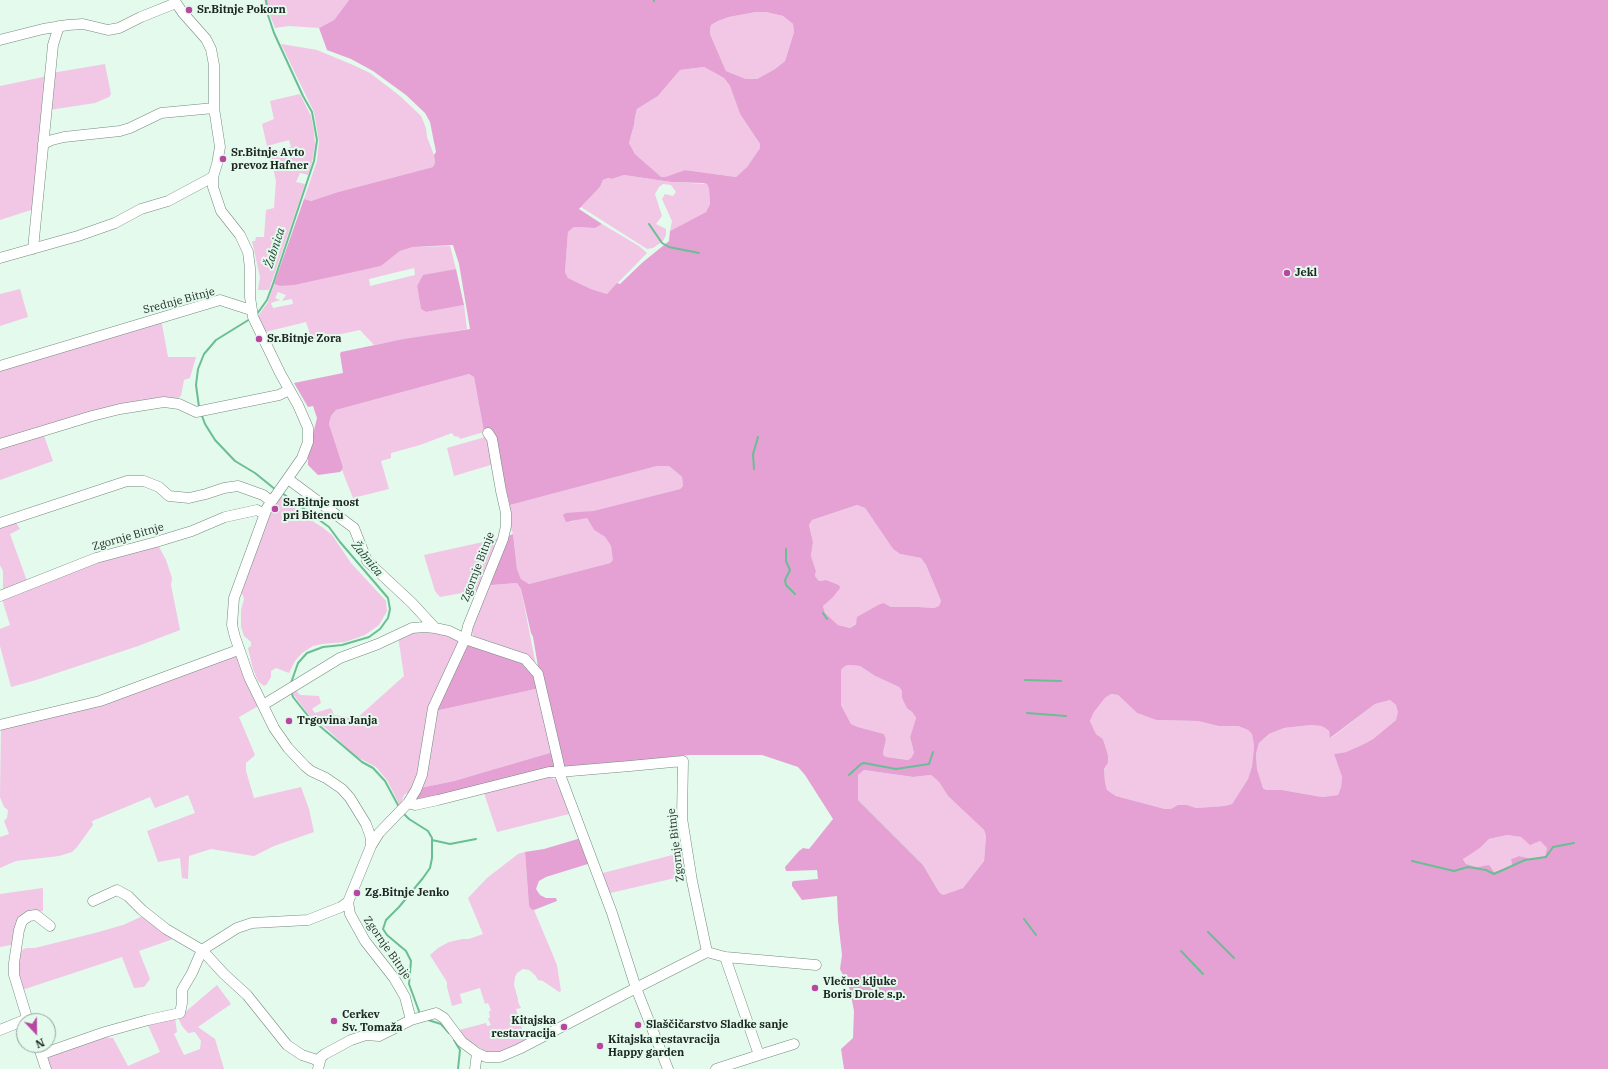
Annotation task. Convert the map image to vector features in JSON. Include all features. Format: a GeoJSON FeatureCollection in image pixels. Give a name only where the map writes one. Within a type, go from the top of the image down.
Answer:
{"type":"FeatureCollection","features":[{"type":"Feature","properties":{"kind":"street"},"geometry":{"type":"LineString","coordinates":[[0,40],[59,26],[83,24],[108,30],[119,28],[175,2],[206,39],[211,49],[214,65],[214,108],[220,147],[213,177],[213,187],[221,211],[240,235],[248,252],[251,310],[280,373],[304,418],[309,435],[302,458],[272,499],[264,514],[234,598],[232,625],[238,650],[262,705],[274,728],[298,760],[311,772],[335,783],[350,798],[366,824],[371,838],[371,846]]}},
{"type":"Feature","properties":{"kind":"street"},"geometry":{"type":"LineString","coordinates":[[32,249],[53,45],[59,26]]}},
{"type":"Feature","properties":{"kind":"street"},"geometry":{"type":"LineString","coordinates":[[43,144],[64,137],[120,131],[130,128],[161,113],[214,108]]}},
{"type":"Feature","properties":{"kind":"street"},"geometry":{"type":"LineString","coordinates":[[0,258],[115,223],[141,209],[168,201],[213,177]]}},
{"type":"Feature","properties":{"kind":"street","name":"Srednje Bitnje"},"geometry":{"type":"LineString","coordinates":[[0,366],[220,300],[251,310]]}},
{"type":"Feature","properties":{"kind":"street"},"geometry":{"type":"LineString","coordinates":[[0,444],[92,416],[145,404],[164,402],[172,403],[200,411],[279,395],[289,390]]}},
{"type":"Feature","properties":{"kind":"street","name":"Zgornje Bitnje"},"geometry":{"type":"LineString","coordinates":[[414,1019],[405,997],[394,978],[353,923],[348,902],[371,846],[379,833],[406,805],[416,790],[422,776],[433,708],[465,639],[468,626],[503,539],[506,526],[506,513],[492,439],[488,433]]}},
{"type":"Feature","properties":{"kind":"street"},"geometry":{"type":"LineString","coordinates":[[0,523],[127,481],[144,481],[159,487],[169,496],[188,498],[224,488],[238,486],[272,499]]}},
{"type":"Feature","properties":{"kind":"street"},"geometry":{"type":"LineString","coordinates":[[285,482],[354,528],[367,561],[412,603],[435,628]]}},
{"type":"Feature","properties":{"kind":"street","name":"Zgornje Bitnje"},"geometry":{"type":"LineString","coordinates":[[0,596],[96,558],[149,544],[192,530],[225,517],[257,510],[264,514]]}},
{"type":"Feature","properties":{"kind":"street"},"geometry":{"type":"LineString","coordinates":[[262,705],[340,658],[378,644],[412,628],[425,627],[449,631],[465,639],[525,659],[538,674],[559,765],[559,772],[612,913],[636,988],[668,1069]]}},
{"type":"Feature","properties":{"kind":"street"},"geometry":{"type":"LineString","coordinates":[[0,725],[100,702],[238,650]]}},
{"type":"Feature","properties":{"kind":"street","name":"Zgornje Bitnje"},"geometry":{"type":"LineString","coordinates":[[406,805],[415,805],[438,800],[549,772],[683,761],[682,818],[692,880],[708,952]]}},
{"type":"Feature","properties":{"kind":"street"},"geometry":{"type":"LineString","coordinates":[[94,901],[117,890],[128,896],[166,930],[202,950],[224,974],[247,995],[287,1045],[302,1055],[314,1059],[318,1066]]}},
{"type":"Feature","properties":{"kind":"street"},"geometry":{"type":"LineString","coordinates":[[56,1045],[180,1013],[182,1004],[182,990],[192,973],[202,950],[237,928],[252,923],[308,920],[341,907],[348,902]]}},
{"type":"Feature","properties":{"kind":"street"},"geometry":{"type":"LineString","coordinates":[[25,1013],[14,975],[14,963],[22,921],[29,916],[36,915],[50,926]]}},
{"type":"Feature","properties":{"kind":"street"},"geometry":{"type":"LineString","coordinates":[[318,1066],[320,1057],[351,1040],[366,1035],[379,1036],[414,1019],[436,1013],[449,1024],[462,1042],[476,1053],[494,1058],[508,1054],[708,952],[725,957],[816,965]]}},
{"type":"Feature","properties":{"kind":"street"},"geometry":{"type":"LineString","coordinates":[[725,957],[759,1056]]}},
{"type":"Feature","properties":{"kind":"street"},"geometry":{"type":"LineString","coordinates":[[0,1030],[16,1024]]}},
{"type":"Feature","properties":{"kind":"street"},"geometry":{"type":"LineString","coordinates":[[717,1069],[794,1044]]}},
{"type":"Feature","properties":{"kind":"street"},"geometry":{"type":"LineString","coordinates":[[41,1053],[46,1069]]}},
{"type":"Feature","properties":{"kind":"street"},"geometry":{"type":"LineString","coordinates":[[475,1069],[476,1053]]}},
{"type":"Feature","properties":{"kind":"shaded area"},"geometry":{"type":"Polygon","coordinates":[[[264,0],[349,0],[334,20],[319,28],[289,26],[275,28],[264,0]]]}},
{"type":"Feature","properties":{"kind":"shaded area"},"geometry":{"type":"Polygon","coordinates":[[[349,0],[1608,0],[1608,1069],[844,1069],[841,1049],[853,1038],[854,1011],[850,990],[840,969],[842,955],[837,896],[802,900],[792,886],[792,882],[818,879],[817,870],[786,871],[785,867],[803,848],[809,849],[833,819],[805,775],[798,767],[762,755],[689,755],[565,768],[539,672],[533,637],[521,589],[517,583],[487,584],[506,537],[513,534],[517,569],[521,579],[529,584],[610,563],[613,560],[611,546],[605,537],[594,530],[587,518],[566,522],[563,515],[566,513],[593,511],[680,489],[683,486],[682,477],[669,466],[657,466],[510,505],[500,465],[484,432],[474,377],[469,374],[336,410],[331,416],[329,424],[343,467],[342,470],[340,472],[318,475],[308,465],[308,455],[317,418],[313,406],[308,407],[294,383],[343,373],[341,352],[404,339],[470,329],[459,264],[453,245],[413,247],[400,251],[381,266],[294,285],[280,286],[274,284],[304,199],[311,201],[338,192],[433,167],[435,163],[434,155],[436,152],[430,122],[425,113],[406,95],[373,71],[351,59],[327,50],[319,28],[334,20],[349,0]],[[756,12],[729,17],[711,25],[710,34],[726,71],[746,79],[757,79],[775,69],[785,61],[794,32],[793,24],[783,16],[766,12],[756,12]],[[704,67],[680,70],[658,96],[637,109],[629,143],[635,154],[661,177],[685,170],[736,177],[747,167],[760,148],[760,144],[740,114],[730,86],[724,78],[704,67]],[[624,175],[612,179],[608,178],[603,180],[600,187],[579,209],[602,224],[595,228],[574,227],[568,232],[565,272],[568,278],[591,289],[607,294],[617,283],[620,284],[643,262],[669,241],[670,231],[706,212],[710,204],[709,189],[707,184],[671,182],[624,175]],[[857,505],[812,520],[809,525],[813,542],[811,556],[816,571],[815,576],[819,581],[826,580],[839,585],[840,588],[823,606],[825,613],[838,625],[850,628],[856,624],[857,617],[884,603],[891,607],[934,608],[939,606],[941,601],[926,565],[921,558],[900,554],[893,549],[865,508],[857,505]],[[849,665],[845,666],[841,670],[841,705],[851,724],[884,734],[886,739],[883,753],[884,756],[908,760],[911,758],[914,753],[910,737],[916,718],[907,708],[902,698],[902,691],[899,687],[875,676],[860,666],[849,665]],[[1111,694],[1105,698],[1094,712],[1090,721],[1096,734],[1103,739],[1108,755],[1108,763],[1104,769],[1107,790],[1116,796],[1165,809],[1171,809],[1178,805],[1187,805],[1196,808],[1224,806],[1232,804],[1248,779],[1252,766],[1254,746],[1252,734],[1248,730],[1238,726],[1218,726],[1198,721],[1156,720],[1137,713],[1118,695],[1111,694]],[[1390,700],[1375,704],[1330,738],[1329,731],[1325,728],[1311,725],[1284,728],[1269,734],[1259,743],[1256,754],[1257,769],[1263,788],[1266,790],[1282,790],[1322,797],[1338,795],[1342,777],[1334,754],[1346,752],[1373,739],[1396,720],[1398,712],[1396,705],[1390,700]],[[864,770],[858,775],[858,800],[923,865],[939,892],[943,895],[963,888],[984,861],[986,836],[984,830],[948,796],[939,782],[931,775],[913,777],[864,770]],[[1507,835],[1489,839],[1480,848],[1463,859],[1466,864],[1477,867],[1489,865],[1494,872],[1512,866],[1511,859],[1519,856],[1532,859],[1545,856],[1547,848],[1540,841],[1530,845],[1521,837],[1507,835]]]}},
{"type":"Feature","properties":{"kind":"shaded area"},"geometry":{"type":"Polygon","coordinates":[[[756,12],[766,12],[783,16],[793,24],[794,32],[785,61],[775,69],[757,79],[746,79],[726,71],[710,34],[710,29],[711,25],[718,21],[729,17],[756,12]]]}},
{"type":"Feature","properties":{"kind":"shaded area"},"geometry":{"type":"Polygon","coordinates":[[[281,44],[317,50],[353,65],[370,73],[400,96],[421,116],[434,155],[435,163],[433,167],[338,192],[311,201],[304,199],[317,161],[319,141],[314,112],[281,44]]]}},
{"type":"Feature","properties":{"kind":"shaded area"},"geometry":{"type":"Polygon","coordinates":[[[105,64],[111,94],[109,97],[95,103],[49,110],[52,73],[105,64]]]}},
{"type":"Feature","properties":{"kind":"shaded area"},"geometry":{"type":"Polygon","coordinates":[[[704,67],[724,78],[730,86],[740,114],[760,144],[760,148],[747,167],[736,177],[685,170],[665,177],[660,177],[635,154],[629,143],[637,109],[658,96],[680,70],[704,67]]]}},
{"type":"Feature","properties":{"kind":"shaded area"},"geometry":{"type":"Polygon","coordinates":[[[48,76],[34,209],[0,220],[0,86],[48,76]]]}},
{"type":"Feature","properties":{"kind":"shaded area"},"geometry":{"type":"Polygon","coordinates":[[[300,94],[311,116],[314,132],[315,145],[312,162],[308,175],[300,173],[296,182],[305,184],[269,290],[258,290],[260,277],[252,241],[255,241],[256,237],[264,237],[266,210],[274,208],[276,181],[270,154],[291,147],[289,140],[267,146],[262,124],[274,119],[270,101],[300,94]]]}},
{"type":"Feature","properties":{"kind":"shaded area"},"geometry":{"type":"Polygon","coordinates":[[[624,175],[671,182],[707,184],[709,189],[710,204],[706,212],[670,231],[672,221],[662,199],[665,194],[673,196],[676,192],[671,185],[663,184],[659,187],[655,194],[662,216],[656,224],[666,229],[666,235],[663,241],[653,248],[647,249],[581,207],[600,187],[603,180],[624,175]]]}},
{"type":"Feature","properties":{"kind":"shaded area"},"geometry":{"type":"Polygon","coordinates":[[[602,224],[639,246],[647,253],[607,294],[591,289],[568,278],[565,272],[568,232],[574,227],[594,228],[602,224]]]}},
{"type":"Feature","properties":{"kind":"shaded area"},"geometry":{"type":"Polygon","coordinates":[[[450,246],[456,269],[423,276],[417,286],[421,309],[426,312],[464,305],[467,329],[374,345],[360,330],[312,340],[306,322],[265,332],[258,316],[268,302],[274,284],[280,286],[381,266],[400,251],[413,247],[450,246]],[[414,268],[369,279],[370,286],[415,275],[414,268]],[[278,292],[275,298],[280,300],[271,303],[273,308],[293,304],[292,299],[282,301],[286,295],[278,292]]]}},
{"type":"Feature","properties":{"kind":"shaded area"},"geometry":{"type":"Polygon","coordinates":[[[456,269],[464,305],[426,312],[421,309],[417,286],[423,275],[456,269]]]}},
{"type":"Feature","properties":{"kind":"shaded area"},"geometry":{"type":"Polygon","coordinates":[[[20,289],[28,317],[0,326],[0,294],[20,289]]]}},
{"type":"Feature","properties":{"kind":"shaded area"},"geometry":{"type":"Polygon","coordinates":[[[161,319],[168,357],[196,357],[190,378],[184,380],[181,396],[0,442],[0,368],[161,319]]]}},
{"type":"Feature","properties":{"kind":"shaded area"},"geometry":{"type":"Polygon","coordinates":[[[469,374],[474,377],[484,432],[460,439],[452,433],[420,445],[391,453],[391,458],[381,461],[389,489],[353,498],[342,470],[343,467],[329,424],[331,416],[336,410],[469,374]]]}},
{"type":"Feature","properties":{"kind":"shaded area"},"geometry":{"type":"Polygon","coordinates":[[[43,433],[53,461],[0,480],[0,447],[43,433]]]}},
{"type":"Feature","properties":{"kind":"shaded area"},"geometry":{"type":"Polygon","coordinates":[[[485,437],[490,439],[494,464],[454,476],[447,448],[485,437]]]}},
{"type":"Feature","properties":{"kind":"shaded area"},"geometry":{"type":"Polygon","coordinates":[[[657,466],[669,466],[682,477],[683,486],[680,489],[593,511],[573,514],[571,522],[580,518],[587,518],[594,530],[605,537],[611,546],[614,560],[610,563],[529,584],[521,579],[517,569],[513,534],[510,526],[510,505],[657,466]]]}},
{"type":"Feature","properties":{"kind":"shaded area"},"geometry":{"type":"Polygon","coordinates":[[[279,494],[303,515],[332,535],[351,563],[386,601],[387,611],[379,625],[365,635],[345,642],[313,646],[302,653],[295,661],[289,673],[276,668],[271,671],[271,677],[264,686],[258,681],[253,669],[248,648],[251,646],[251,642],[244,636],[241,627],[241,610],[244,599],[243,595],[240,593],[264,523],[279,494]]]}},
{"type":"Feature","properties":{"kind":"shaded area"},"geometry":{"type":"Polygon","coordinates":[[[857,505],[865,508],[893,549],[900,554],[921,558],[926,565],[941,601],[939,606],[934,608],[891,607],[884,603],[880,604],[850,628],[838,625],[825,613],[823,606],[839,585],[826,580],[819,581],[815,576],[816,571],[811,556],[813,542],[809,525],[812,520],[857,505]]]}},
{"type":"Feature","properties":{"kind":"shaded area"},"geometry":{"type":"Polygon","coordinates":[[[15,521],[20,529],[10,534],[27,581],[3,591],[3,571],[0,565],[0,526],[15,521]]]}},
{"type":"Feature","properties":{"kind":"shaded area"},"geometry":{"type":"Polygon","coordinates":[[[501,538],[478,590],[440,597],[435,591],[424,555],[501,538]]]}},
{"type":"Feature","properties":{"kind":"shaded area"},"geometry":{"type":"Polygon","coordinates":[[[158,545],[166,560],[172,578],[171,585],[180,630],[138,646],[11,687],[0,646],[0,629],[10,625],[2,599],[97,560],[158,545]]]}},
{"type":"Feature","properties":{"kind":"shaded area"},"geometry":{"type":"Polygon","coordinates":[[[517,583],[521,589],[536,666],[475,639],[472,633],[473,622],[487,584],[517,583]]]}},
{"type":"Feature","properties":{"kind":"shaded area"},"geometry":{"type":"Polygon","coordinates":[[[414,630],[435,630],[460,641],[427,737],[413,789],[404,795],[400,806],[387,780],[376,767],[355,756],[328,730],[308,714],[290,690],[294,688],[300,695],[319,696],[321,703],[312,709],[315,713],[331,708],[334,715],[356,719],[404,676],[398,636],[414,630]]]}},
{"type":"Feature","properties":{"kind":"shaded area"},"geometry":{"type":"Polygon","coordinates":[[[466,641],[529,665],[540,688],[435,711],[466,641]]]}},
{"type":"Feature","properties":{"kind":"shaded area"},"geometry":{"type":"Polygon","coordinates":[[[236,653],[260,705],[239,717],[255,755],[246,763],[246,771],[254,798],[301,787],[309,809],[314,832],[274,846],[254,856],[211,849],[189,856],[188,879],[182,878],[180,858],[158,862],[147,831],[195,813],[188,795],[155,808],[150,797],[92,821],[93,825],[72,852],[59,856],[16,861],[0,868],[0,837],[9,834],[4,821],[7,818],[8,810],[4,807],[0,797],[1,728],[236,653]]]}},
{"type":"Feature","properties":{"kind":"shaded area"},"geometry":{"type":"Polygon","coordinates":[[[845,666],[860,666],[875,676],[899,687],[902,691],[902,698],[916,718],[910,737],[914,753],[908,760],[884,756],[883,753],[886,739],[884,734],[851,724],[841,705],[841,670],[845,666]]]}},
{"type":"Feature","properties":{"kind":"shaded area"},"geometry":{"type":"Polygon","coordinates":[[[540,688],[553,752],[454,781],[420,788],[435,711],[540,688]]]}},
{"type":"Feature","properties":{"kind":"shaded area"},"geometry":{"type":"Polygon","coordinates":[[[1111,694],[1118,695],[1137,713],[1156,720],[1198,721],[1218,726],[1238,726],[1252,733],[1254,746],[1252,766],[1248,779],[1232,804],[1196,808],[1187,805],[1179,805],[1171,809],[1165,809],[1116,796],[1107,790],[1104,769],[1108,763],[1108,755],[1103,739],[1096,734],[1090,721],[1094,712],[1105,698],[1111,694]]]}},
{"type":"Feature","properties":{"kind":"shaded area"},"geometry":{"type":"Polygon","coordinates":[[[1390,700],[1396,705],[1399,712],[1396,720],[1373,739],[1364,744],[1346,752],[1334,754],[1342,777],[1338,795],[1322,797],[1282,790],[1266,790],[1263,788],[1257,769],[1256,754],[1259,743],[1269,734],[1284,728],[1311,725],[1325,728],[1329,731],[1331,738],[1375,704],[1390,700]]]}},
{"type":"Feature","properties":{"kind":"shaded area"},"geometry":{"type":"Polygon","coordinates":[[[553,752],[557,768],[415,801],[420,788],[454,781],[553,752]]]}},
{"type":"Feature","properties":{"kind":"shaded area"},"geometry":{"type":"Polygon","coordinates":[[[864,770],[913,777],[931,775],[939,782],[948,796],[984,830],[986,836],[984,861],[963,888],[943,895],[939,892],[923,865],[858,800],[858,775],[864,770]]]}},
{"type":"Feature","properties":{"kind":"shaded area"},"geometry":{"type":"Polygon","coordinates":[[[549,774],[551,778],[557,780],[569,814],[497,832],[483,790],[549,774]]]}},
{"type":"Feature","properties":{"kind":"shaded area"},"geometry":{"type":"Polygon","coordinates":[[[1507,835],[1521,837],[1530,844],[1540,841],[1547,848],[1545,856],[1532,859],[1519,856],[1511,859],[1512,866],[1494,872],[1484,866],[1477,867],[1466,864],[1463,858],[1480,848],[1489,839],[1507,835]]]}},
{"type":"Feature","properties":{"kind":"shaded area"},"geometry":{"type":"Polygon","coordinates":[[[581,838],[591,863],[546,877],[539,881],[536,889],[540,895],[546,898],[556,898],[557,901],[534,910],[531,909],[529,906],[525,852],[544,849],[581,838]]]}},
{"type":"Feature","properties":{"kind":"shaded area"},"geometry":{"type":"Polygon","coordinates":[[[525,852],[529,906],[534,910],[557,965],[561,991],[559,992],[543,981],[538,980],[529,970],[523,969],[517,973],[514,985],[521,1008],[516,1009],[526,1041],[498,1054],[489,1053],[464,1038],[459,1030],[486,1023],[487,1026],[491,1025],[488,1019],[490,1017],[489,1012],[491,1010],[488,1003],[485,1004],[480,988],[460,994],[462,1003],[452,1006],[447,982],[430,955],[438,948],[449,942],[469,939],[483,934],[468,898],[487,878],[518,854],[525,852]]]}},
{"type":"Feature","properties":{"kind":"shaded area"},"geometry":{"type":"Polygon","coordinates":[[[684,852],[688,875],[606,894],[599,874],[684,852]]]}},
{"type":"Feature","properties":{"kind":"shaded area"},"geometry":{"type":"Polygon","coordinates":[[[43,888],[43,911],[31,912],[16,944],[0,947],[0,894],[43,888]]]}},
{"type":"Feature","properties":{"kind":"shaded area"},"geometry":{"type":"Polygon","coordinates":[[[145,915],[176,938],[139,951],[150,979],[144,987],[134,988],[122,957],[22,990],[17,974],[17,960],[22,950],[95,933],[123,925],[145,915]]]}},
{"type":"Feature","properties":{"kind":"shaded area"},"geometry":{"type":"Polygon","coordinates":[[[217,985],[231,1004],[198,1027],[215,1039],[224,1069],[50,1069],[46,1055],[103,1037],[113,1038],[128,1066],[160,1052],[147,1023],[175,1018],[177,1032],[174,1034],[184,1055],[200,1049],[201,1041],[195,1032],[188,1033],[182,1026],[177,1016],[183,1014],[217,985]]]}},
{"type":"Feature","properties":{"kind":"waterway","name":"Žabnica"},"geometry":{"type":"LineString","coordinates":[[257,314],[267,300],[273,284],[314,161],[317,140],[312,112],[274,33],[268,15],[266,0]]}},
{"type":"Feature","properties":{"kind":"waterway"},"geometry":{"type":"LineString","coordinates":[[649,224],[662,243],[669,247],[699,253]]}},
{"type":"Feature","properties":{"kind":"waterway","name":"Žabnica"},"geometry":{"type":"LineString","coordinates":[[199,407],[196,385],[198,369],[204,354],[216,340],[250,319]]}},
{"type":"Feature","properties":{"kind":"waterway","name":"Žabnica"},"geometry":{"type":"LineString","coordinates":[[201,413],[205,424],[215,440],[235,461],[255,473],[276,490]]}},
{"type":"Feature","properties":{"kind":"waterway"},"geometry":{"type":"LineString","coordinates":[[754,469],[753,454],[758,437]]}},
{"type":"Feature","properties":{"kind":"waterway","name":"Žabnica"},"geometry":{"type":"LineString","coordinates":[[282,493],[329,527],[388,598],[390,609],[388,618],[380,629],[369,637],[342,645],[323,647],[307,653],[298,663],[291,683]]}},
{"type":"Feature","properties":{"kind":"waterway"},"geometry":{"type":"LineString","coordinates":[[786,549],[786,561],[790,570],[785,580],[786,585],[795,594]]}},
{"type":"Feature","properties":{"kind":"waterway"},"geometry":{"type":"LineString","coordinates":[[823,613],[827,619]]}},
{"type":"Feature","properties":{"kind":"waterway"},"geometry":{"type":"LineString","coordinates":[[1025,680],[1061,681]]}},
{"type":"Feature","properties":{"kind":"waterway","name":"Žabnica"},"geometry":{"type":"LineString","coordinates":[[291,691],[293,697],[308,716],[362,762],[373,768],[385,781],[399,807]]}},
{"type":"Feature","properties":{"kind":"waterway"},"geometry":{"type":"LineString","coordinates":[[1027,713],[1066,716]]}},
{"type":"Feature","properties":{"kind":"waterway"},"geometry":{"type":"LineString","coordinates":[[849,775],[864,763],[896,769],[929,764],[933,752]]}},
{"type":"Feature","properties":{"kind":"waterway","name":"Žabnica"},"geometry":{"type":"LineString","coordinates":[[403,813],[409,819],[428,831],[432,838],[432,858],[430,868],[399,907],[386,920],[383,929],[387,935],[406,951],[411,961],[409,984],[420,1014]]}},
{"type":"Feature","properties":{"kind":"waterway"},"geometry":{"type":"LineString","coordinates":[[432,840],[450,844],[476,839]]}},
{"type":"Feature","properties":{"kind":"waterway"},"geometry":{"type":"LineString","coordinates":[[1412,861],[1454,871],[1468,867],[1486,870],[1494,874],[1525,860],[1546,857],[1553,847],[1574,843]]}},
{"type":"Feature","properties":{"kind":"waterway"},"geometry":{"type":"LineString","coordinates":[[1024,919],[1036,935]]}},
{"type":"Feature","properties":{"kind":"waterway"},"geometry":{"type":"LineString","coordinates":[[1208,932],[1234,958]]}},
{"type":"Feature","properties":{"kind":"waterway"},"geometry":{"type":"LineString","coordinates":[[1181,951],[1203,974]]}},
{"type":"Feature","properties":{"kind":"waterway","name":"Žabnica"},"geometry":{"type":"LineString","coordinates":[[428,1020],[441,1024],[449,1033]]}},
{"type":"Feature","properties":{"kind":"waterway","name":"Žabnica"},"geometry":{"type":"LineString","coordinates":[[454,1040],[460,1050],[458,1069]]}},
{"type":"Feature","properties":{"kind":"place","name":"Sr.Bitnje Pokorn"},"geometry":{"type":"Point","coordinates":[189,10]}},
{"type":"Feature","properties":{"kind":"place","name":"Sr.Bitnje Avto prevoz Hafner"},"geometry":{"type":"Point","coordinates":[223,159]}},
{"type":"Feature","properties":{"kind":"place","name":"Jekl"},"geometry":{"type":"Point","coordinates":[1287,273]}},
{"type":"Feature","properties":{"kind":"place","name":"Sr.Bitnje Zora"},"geometry":{"type":"Point","coordinates":[259,339]}},
{"type":"Feature","properties":{"kind":"place","name":"Sr.Bitnje most pri Bitencu"},"geometry":{"type":"Point","coordinates":[275,509]}},
{"type":"Feature","properties":{"kind":"place","name":"Trgovina Janja"},"geometry":{"type":"Point","coordinates":[289,721]}},
{"type":"Feature","properties":{"kind":"place","name":"Zg.Bitnje Jenko"},"geometry":{"type":"Point","coordinates":[357,893]}},
{"type":"Feature","properties":{"kind":"place","name":"Vlečne kljuke Boris Drole s.p."},"geometry":{"type":"Point","coordinates":[815,988]}},
{"type":"Feature","properties":{"kind":"place","name":"Cerkev Sv. Tomaža"},"geometry":{"type":"Point","coordinates":[334,1021]}},
{"type":"Feature","properties":{"kind":"place","name":"Slaščičarstvo Sladke sanje"},"geometry":{"type":"Point","coordinates":[638,1025]}},
{"type":"Feature","properties":{"kind":"place","name":"Kitajska restavracija"},"geometry":{"type":"Point","coordinates":[564,1027]}},
{"type":"Feature","properties":{"kind":"place","name":"Kitajska restavracija Happy garden"},"geometry":{"type":"Point","coordinates":[600,1046]}}]}
